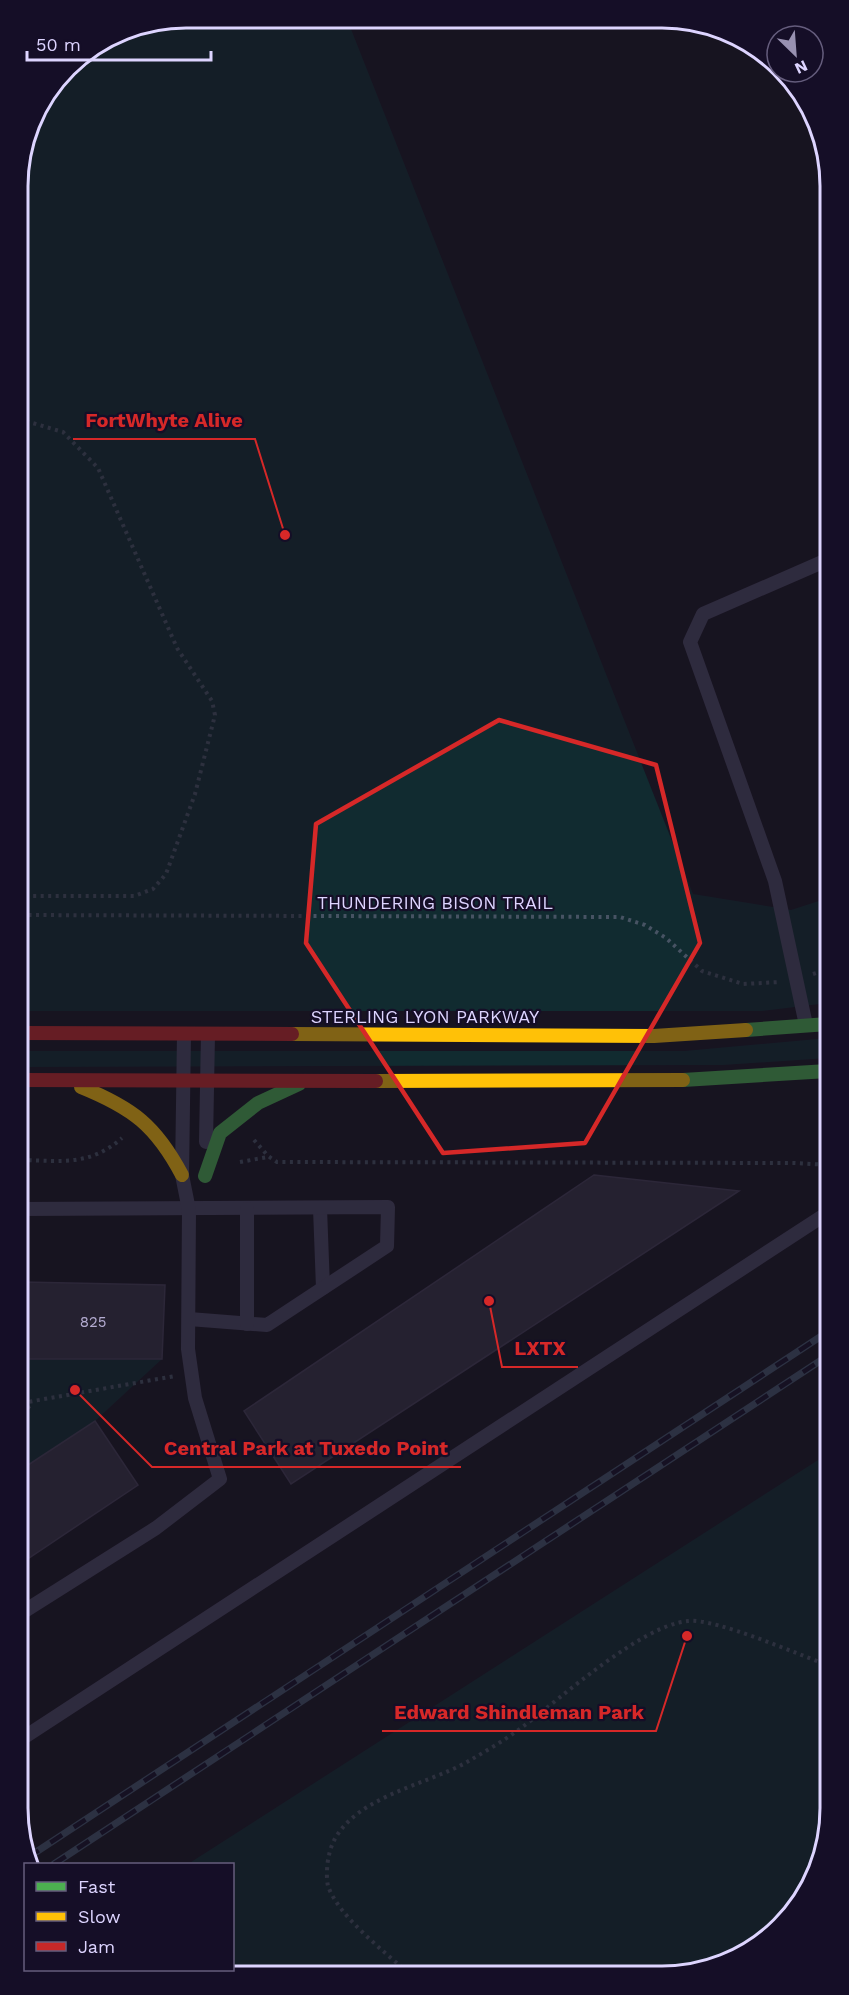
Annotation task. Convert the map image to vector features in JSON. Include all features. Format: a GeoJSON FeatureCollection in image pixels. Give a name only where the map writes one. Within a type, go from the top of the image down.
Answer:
{"type":"FeatureCollection","features":[{"type":"Feature","properties":{"kind":"main road","name":"STERLING LYON PARKWAY"},"geometry":{"type":"LineString","coordinates":[[28,1033],[654,1036],[820,1025]]}},
{"type":"Feature","properties":{"kind":"main road"},"geometry":{"type":"LineString","coordinates":[[28,1080],[659,1081],[820,1071]]}},
{"type":"Feature","properties":{"kind":"main road"},"geometry":{"type":"LineString","coordinates":[[65,1080],[122,1103],[145,1120],[166,1143],[182,1175]]}},
{"type":"Feature","properties":{"kind":"main road"},"geometry":{"type":"LineString","coordinates":[[205,1176],[220,1132],[258,1103],[305,1080]]}},
{"type":"Feature","properties":{"kind":"lane"},"geometry":{"type":"LineString","coordinates":[[807,1027],[775,881],[690,642],[703,614],[820,563]]}},
{"type":"Feature","properties":{"kind":"lane"},"geometry":{"type":"LineString","coordinates":[[28,1609],[156,1528],[220,1479],[195,1398],[192,1373],[189,1319],[189,1210],[182,1175],[184,1034]]}},
{"type":"Feature","properties":{"kind":"lane"},"geometry":{"type":"LineString","coordinates":[[189,1210],[205,1176],[208,1034]]}},
{"type":"Feature","properties":{"kind":"lane"},"geometry":{"type":"LineString","coordinates":[[28,1209],[189,1210],[388,1207],[387,1246],[267,1325],[189,1319]]}},
{"type":"Feature","properties":{"kind":"lane"},"geometry":{"type":"LineString","coordinates":[[320,1208],[323,1288]]}},
{"type":"Feature","properties":{"kind":"lane"},"geometry":{"type":"LineString","coordinates":[[247,1209],[247,1324]]}},
{"type":"Feature","properties":{"kind":"lane"},"geometry":{"type":"LineString","coordinates":[[28,1735],[820,1218]]}},
{"type":"Feature","properties":{"kind":"path"},"geometry":{"type":"LineString","coordinates":[[29,422],[63,432],[98,468],[177,648],[212,701],[215,716],[195,795],[166,874],[153,889],[134,896],[29,896]]}},
{"type":"Feature","properties":{"kind":"path","name":"THUNDERING BISON TRAIL"},"geometry":{"type":"LineString","coordinates":[[29,915],[620,917],[645,925],[666,938],[702,971],[743,984],[775,984],[820,971]]}},
{"type":"Feature","properties":{"kind":"path"},"geometry":{"type":"LineString","coordinates":[[236,1118],[268,1156],[277,1162],[820,1164]]}},
{"type":"Feature","properties":{"kind":"path"},"geometry":{"type":"LineString","coordinates":[[28,1160],[82,1161],[106,1152],[145,1120]]}},
{"type":"Feature","properties":{"kind":"path"},"geometry":{"type":"LineString","coordinates":[[28,1403],[192,1373]]}},
{"type":"Feature","properties":{"kind":"path"},"geometry":{"type":"LineString","coordinates":[[28,1407],[33,1403]]}},
{"type":"Feature","properties":{"kind":"path"},"geometry":{"type":"LineString","coordinates":[[401,1966],[348,1915],[332,1895],[327,1883],[329,1855],[342,1827],[374,1804],[465,1763],[522,1727],[604,1662],[657,1632],[688,1621],[716,1625],[820,1662]]}},
{"type":"Feature","properties":{"kind":"highlighted area"},"geometry":{"type":"Polygon","coordinates":[[[499,720],[656,765],[700,943],[585,1143],[443,1153],[306,943],[316,824],[499,720]]]}},
{"type":"Feature","properties":{"kind":"green space"},"geometry":{"type":"Polygon","coordinates":[[[351,29],[693,894],[791,910],[820,901],[820,1004],[762,1011],[28,1011],[29,177],[34,146],[50,108],[61,90],[82,68],[99,55],[136,37],[166,30],[351,29]]]}},
{"type":"Feature","properties":{"kind":"green space"},"geometry":{"type":"Polygon","coordinates":[[[820,1039],[820,1059],[723,1065],[28,1067],[28,1051],[684,1051],[820,1039]]]}},
{"type":"Feature","properties":{"kind":"green space"},"geometry":{"type":"Polygon","coordinates":[[[28,1359],[162,1359],[95,1421],[28,1465],[28,1359]]]}},
{"type":"Feature","properties":{"kind":"green space"},"geometry":{"type":"Polygon","coordinates":[[[820,1459],[820,1818],[817,1839],[808,1869],[794,1896],[767,1927],[750,1940],[713,1958],[683,1965],[234,1966],[234,1863],[190,1863],[820,1459]]]}},
{"type":"Feature","properties":{"kind":"building"},"geometry":{"type":"Polygon","coordinates":[[[594,1175],[739,1191],[291,1484],[244,1411],[594,1175]]]}},
{"type":"Feature","properties":{"kind":"building"},"geometry":{"type":"Polygon","coordinates":[[[28,1282],[165,1285],[162,1359],[28,1359],[28,1282]]]}},
{"type":"Feature","properties":{"kind":"building"},"geometry":{"type":"Polygon","coordinates":[[[95,1421],[138,1485],[28,1559],[28,1465],[95,1421]]]}},
{"type":"Feature","properties":{"kind":"railway"},"geometry":{"type":"LineString","coordinates":[[35,1853],[820,1337]]}},
{"type":"Feature","properties":{"kind":"railway"},"geometry":{"type":"LineString","coordinates":[[56,1863],[820,1361]]}},
{"type":"Feature","properties":{"kind":"traffic: fast"},"geometry":{"type":"LineString","coordinates":[[746,1030],[820,1025]]}},
{"type":"Feature","properties":{"kind":"traffic: fast"},"geometry":{"type":"LineString","coordinates":[[683,1080],[820,1071]]}},
{"type":"Feature","properties":{"kind":"traffic: fast"},"geometry":{"type":"LineString","coordinates":[[205,1176],[220,1133],[258,1103],[299,1084]]}},
{"type":"Feature","properties":{"kind":"traffic: slow"},"geometry":{"type":"LineString","coordinates":[[292,1034],[654,1036],[746,1030]]}},
{"type":"Feature","properties":{"kind":"traffic: slow"},"geometry":{"type":"LineString","coordinates":[[376,1081],[683,1080]]}},
{"type":"Feature","properties":{"kind":"traffic: slow"},"geometry":{"type":"LineString","coordinates":[[81,1087],[115,1103],[141,1120],[163,1144],[182,1175]]}},
{"type":"Feature","properties":{"kind":"traffic: jam"},"geometry":{"type":"LineString","coordinates":[[28,1033],[292,1034]]}},
{"type":"Feature","properties":{"kind":"traffic: jam"},"geometry":{"type":"LineString","coordinates":[[28,1080],[376,1081]]}},
{"type":"Feature","properties":{"kind":"place","name":"FortWhyte Alive"},"geometry":{"type":"Point","coordinates":[285,535]}},
{"type":"Feature","properties":{"kind":"place","name":"LXTX"},"geometry":{"type":"Point","coordinates":[489,1301]}},
{"type":"Feature","properties":{"kind":"place","name":"Central Park at Tuxedo Point"},"geometry":{"type":"Point","coordinates":[75,1390]}},
{"type":"Feature","properties":{"kind":"place","name":"Edward Shindleman Park"},"geometry":{"type":"Point","coordinates":[687,1636]}}]}
